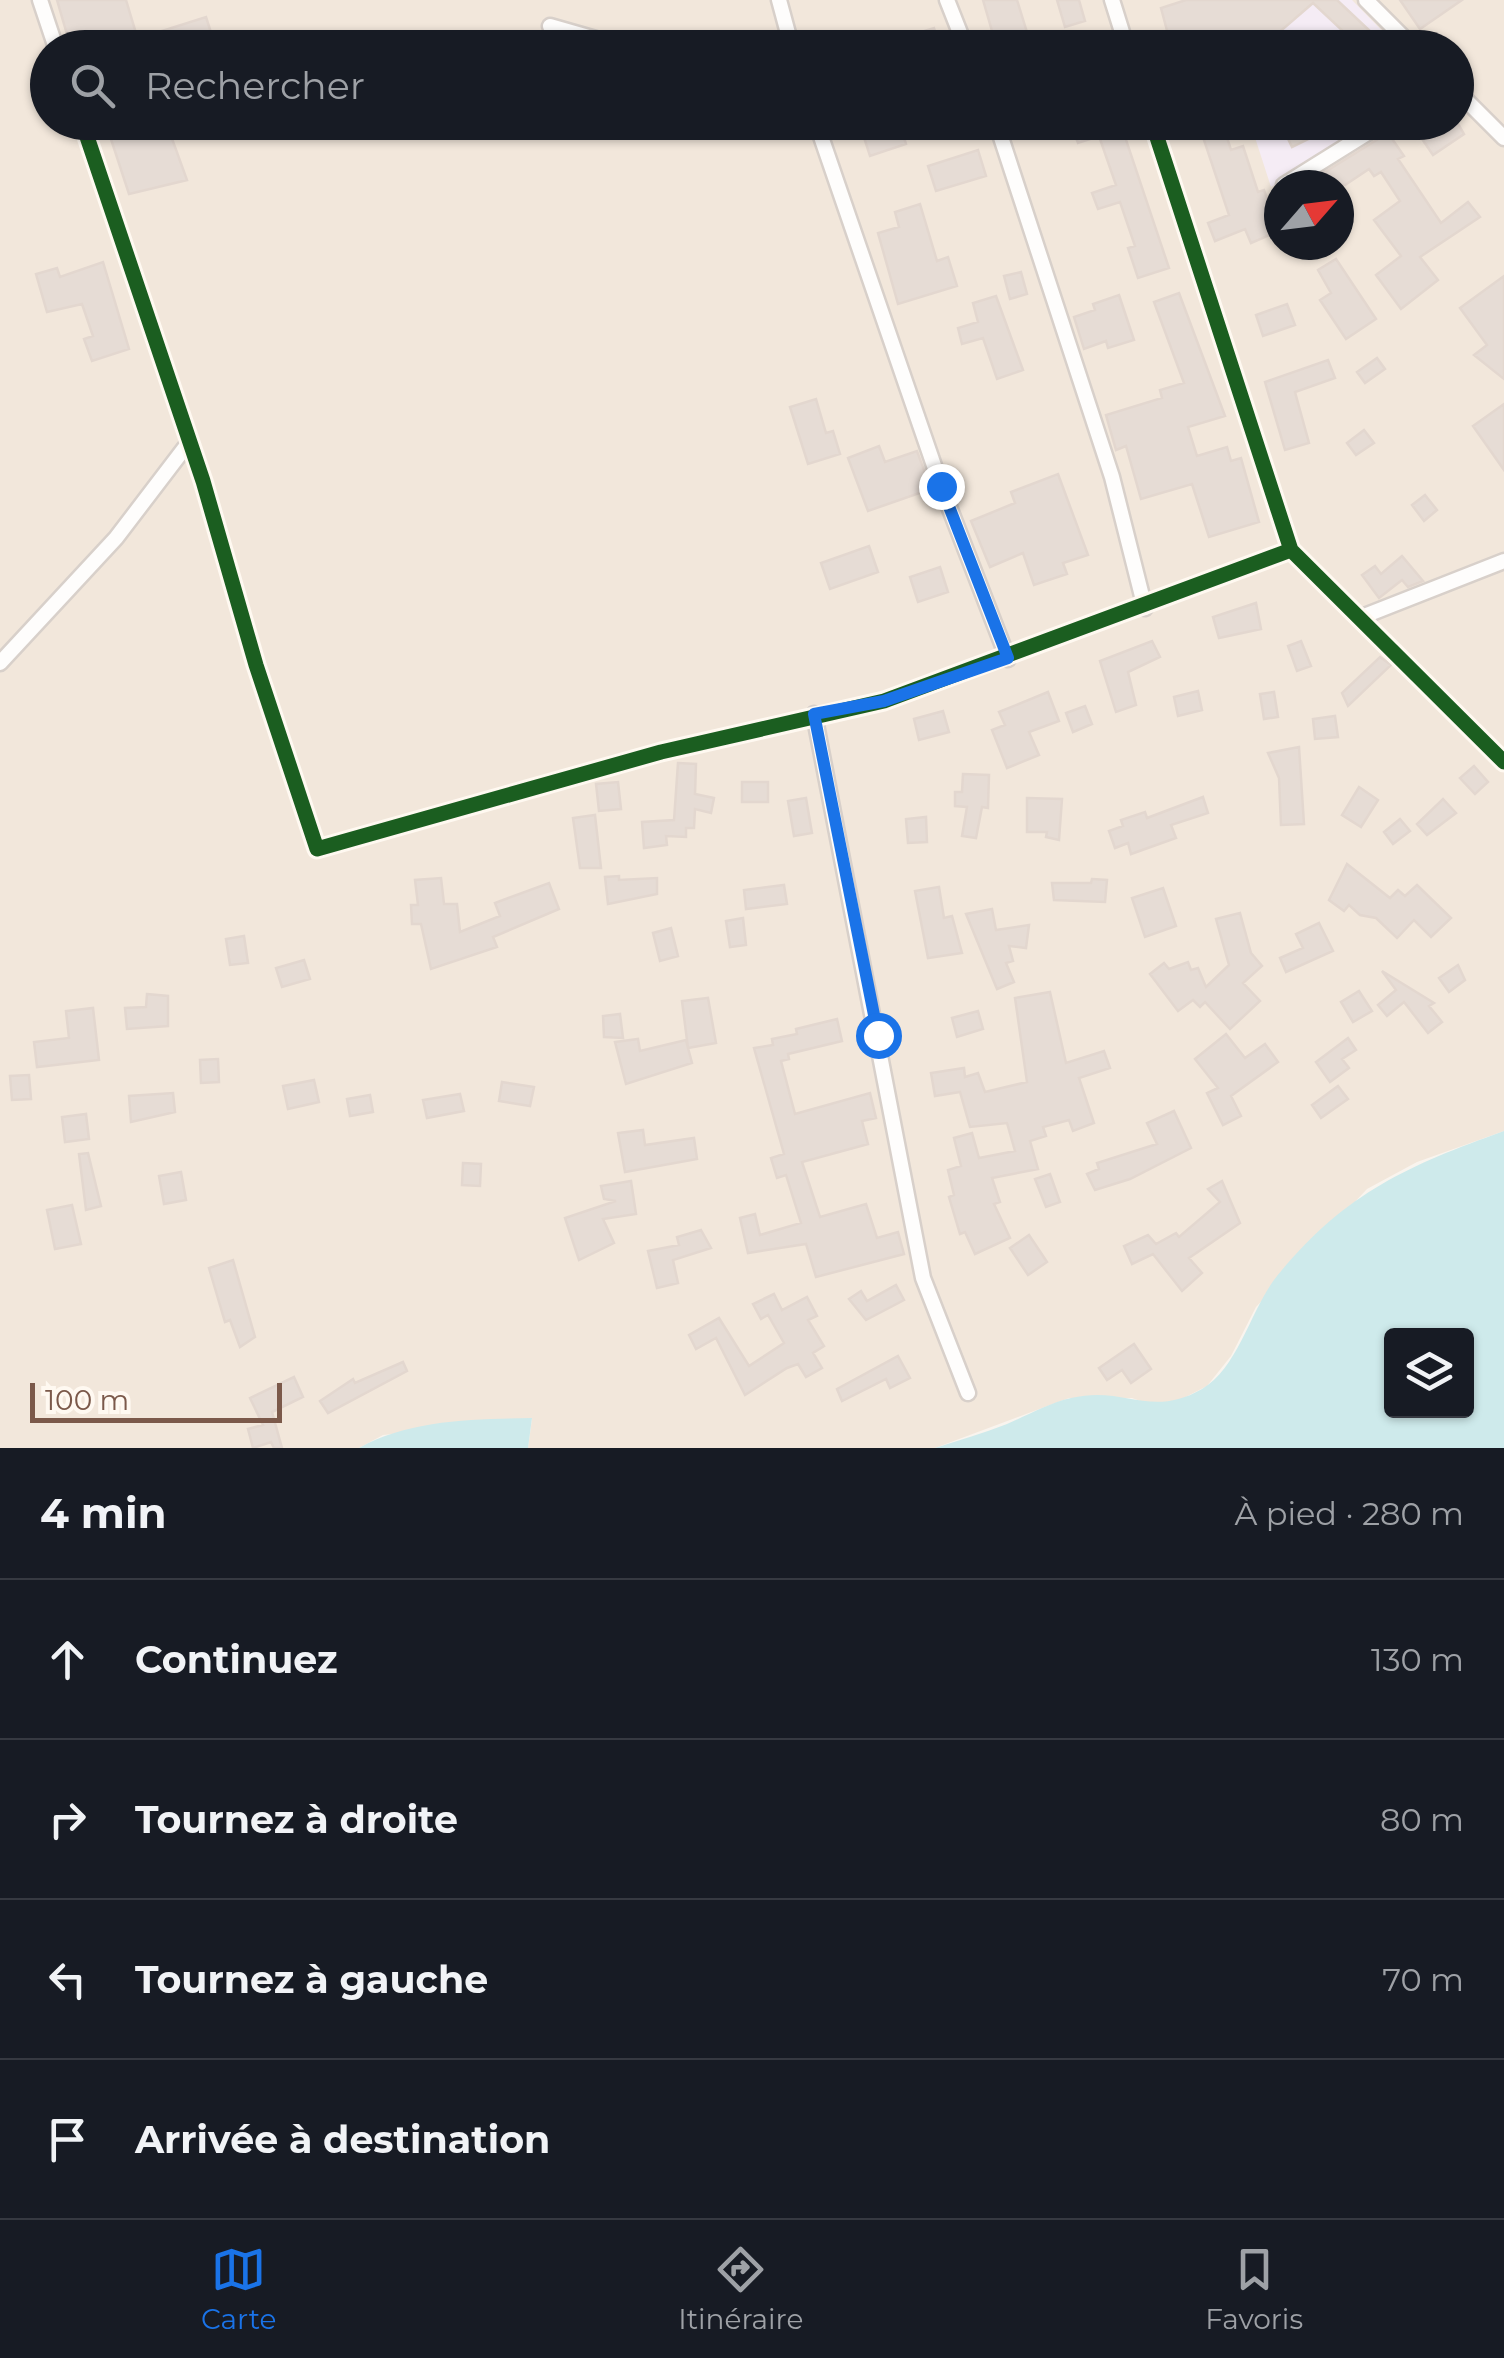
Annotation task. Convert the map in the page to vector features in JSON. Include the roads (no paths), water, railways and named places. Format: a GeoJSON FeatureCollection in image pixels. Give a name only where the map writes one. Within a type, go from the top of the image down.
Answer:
{"type":"FeatureCollection","features":[{"type":"Feature","properties":{"kind":"street"},"geometry":{"type":"LineString","coordinates":[[40,0],[50,30]]}},
{"type":"Feature","properties":{"kind":"street"},"geometry":{"type":"LineString","coordinates":[[779,0],[787,30]]}},
{"type":"Feature","properties":{"kind":"street"},"geometry":{"type":"LineString","coordinates":[[947,0],[959,30]]}},
{"type":"Feature","properties":{"kind":"street"},"geometry":{"type":"LineString","coordinates":[[1112,0],[1121,30]]}},
{"type":"Feature","properties":{"kind":"street"},"geometry":{"type":"LineString","coordinates":[[1366,0],[1396,30]]}},
{"type":"Feature","properties":{"kind":"street"},"geometry":{"type":"LineString","coordinates":[[550,26],[564,30]]}},
{"type":"Feature","properties":{"kind":"street"},"geometry":{"type":"LineString","coordinates":[[1474,108],[1504,138]]}},
{"type":"Feature","properties":{"kind":"street"},"geometry":{"type":"LineString","coordinates":[[88,140],[190,441],[256,665],[317,849],[814,714],[884,701],[1145,608],[1291,550]]}},
{"type":"Feature","properties":{"kind":"street"},"geometry":{"type":"LineString","coordinates":[[822,140],[941,486],[1008,658]]}},
{"type":"Feature","properties":{"kind":"street"},"geometry":{"type":"LineString","coordinates":[[1002,140],[1112,477],[1145,608]]}},
{"type":"Feature","properties":{"kind":"street"},"geometry":{"type":"LineString","coordinates":[[1158,140],[1291,550],[1504,762]]}},
{"type":"Feature","properties":{"kind":"street"},"geometry":{"type":"LineString","coordinates":[[1307,170],[1355,140]]}},
{"type":"Feature","properties":{"kind":"street"},"geometry":{"type":"LineString","coordinates":[[0,663],[116,538],[190,441]]}},
{"type":"Feature","properties":{"kind":"street"},"geometry":{"type":"LineString","coordinates":[[1360,618],[1504,561]]}},
{"type":"Feature","properties":{"kind":"street"},"geometry":{"type":"LineString","coordinates":[[814,714],[922,1278],[968,1393]]}},
{"type":"Feature","properties":{"kind":"water"},"geometry":{"type":"Polygon","coordinates":[[[1504,1131],[1504,1448],[935,1448],[1071,1398],[1107,1395],[1167,1401],[1202,1389],[1226,1367],[1268,1289],[1302,1247],[1353,1203],[1407,1170],[1504,1131]]]}},
{"type":"Feature","properties":{"kind":"water"},"geometry":{"type":"Polygon","coordinates":[[[532,1418],[528,1448],[359,1448],[421,1426],[532,1418]]]}}]}
